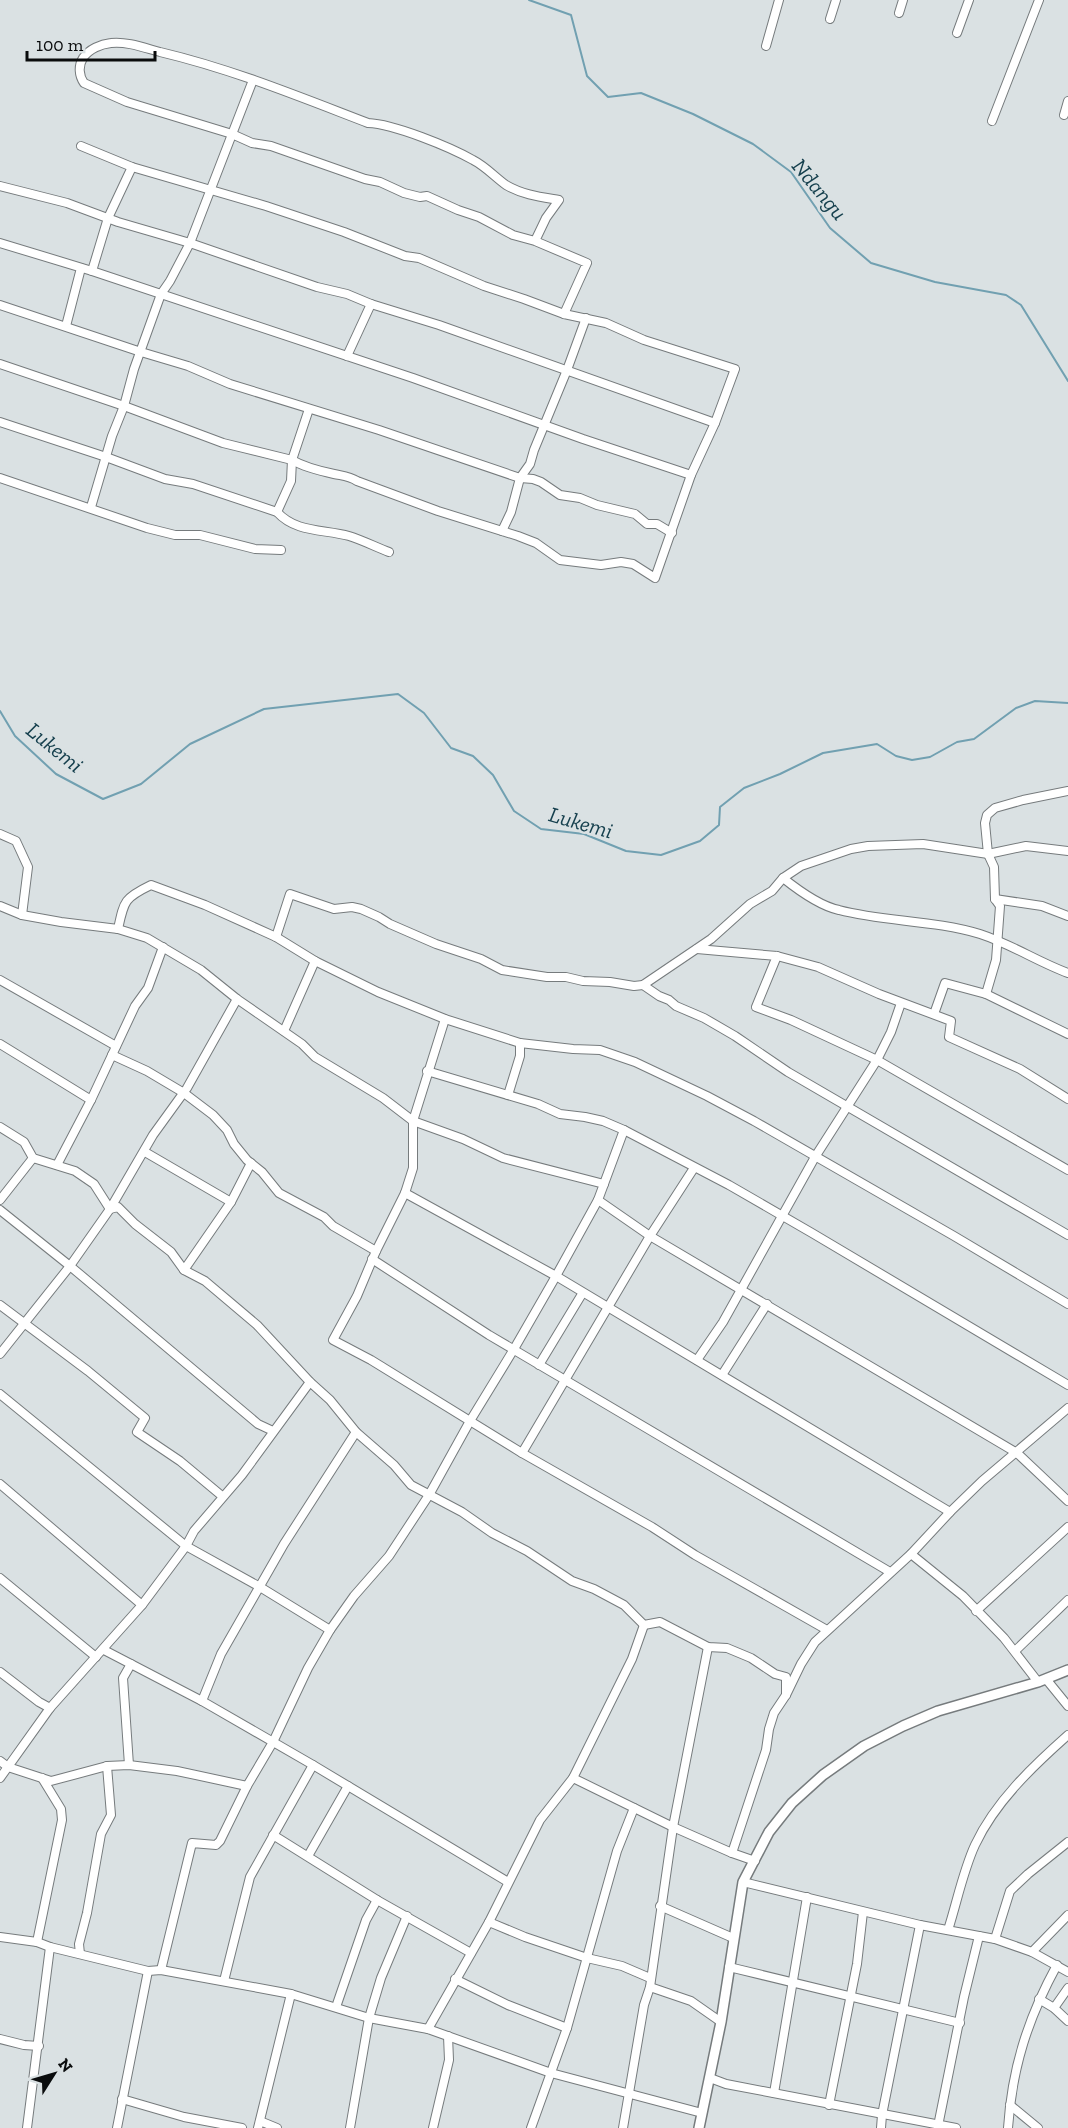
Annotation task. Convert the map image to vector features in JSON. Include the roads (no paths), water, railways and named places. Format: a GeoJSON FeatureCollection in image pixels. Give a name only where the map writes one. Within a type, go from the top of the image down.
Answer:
{"type":"FeatureCollection","features":[{"type":"Feature","properties":{"kind":"street"},"geometry":{"type":"LineString","coordinates":[[766,46],[779,0]]}},
{"type":"Feature","properties":{"kind":"street"},"geometry":{"type":"LineString","coordinates":[[830,19],[836,0]]}},
{"type":"Feature","properties":{"kind":"street"},"geometry":{"type":"LineString","coordinates":[[899,13],[903,0]]}},
{"type":"Feature","properties":{"kind":"street"},"geometry":{"type":"LineString","coordinates":[[957,33],[969,0]]}},
{"type":"Feature","properties":{"kind":"street"},"geometry":{"type":"LineString","coordinates":[[992,121],[1039,0]]}},
{"type":"Feature","properties":{"kind":"street"},"geometry":{"type":"LineString","coordinates":[[535,241],[546,218],[560,200],[530,196],[507,185],[474,160],[448,149],[381,123],[369,123],[207,63],[112,43],[89,51],[83,58],[80,78],[90,86],[127,102],[232,134],[252,143],[271,146],[380,182],[404,193],[420,197],[427,196],[479,217],[513,235],[535,241],[586,263],[564,314]]}},
{"type":"Feature","properties":{"kind":"street"},"geometry":{"type":"LineString","coordinates":[[91,507],[134,369],[161,294],[190,243],[253,80]]}},
{"type":"Feature","properties":{"kind":"street"},"geometry":{"type":"LineString","coordinates":[[1064,115],[1068,101]]}},
{"type":"Feature","properties":{"kind":"street"},"geometry":{"type":"LineString","coordinates":[[0,364],[224,443],[292,460],[301,465],[336,475],[346,475],[438,511],[536,543],[560,560],[601,565],[621,562],[633,564],[655,578],[691,474],[715,423],[735,369],[644,340],[606,323],[564,314],[484,286],[419,258],[405,256],[344,232],[266,206],[132,167],[81,147]]}},
{"type":"Feature","properties":{"kind":"street"},"geometry":{"type":"LineString","coordinates":[[92,271],[108,218],[132,167]]}},
{"type":"Feature","properties":{"kind":"street"},"geometry":{"type":"LineString","coordinates":[[0,186],[67,203],[317,287],[347,294],[715,423]]}},
{"type":"Feature","properties":{"kind":"street"},"geometry":{"type":"LineString","coordinates":[[0,243],[92,271],[347,356],[654,464],[691,474]]}},
{"type":"Feature","properties":{"kind":"street"},"geometry":{"type":"LineString","coordinates":[[66,326],[81,268]]}},
{"type":"Feature","properties":{"kind":"street"},"geometry":{"type":"LineString","coordinates":[[347,356],[371,304]]}},
{"type":"Feature","properties":{"kind":"street"},"geometry":{"type":"LineString","coordinates":[[0,305],[188,366],[230,384],[520,478],[533,479],[560,495],[580,498],[597,505],[634,514],[647,524],[657,524],[672,533]]}},
{"type":"Feature","properties":{"kind":"street"},"geometry":{"type":"LineString","coordinates":[[502,531],[511,512],[520,478],[530,464],[586,318]]}},
{"type":"Feature","properties":{"kind":"street"},"geometry":{"type":"LineString","coordinates":[[277,512],[291,481],[292,460],[309,409]]}},
{"type":"Feature","properties":{"kind":"street"},"geometry":{"type":"LineString","coordinates":[[0,422],[165,479],[192,484],[277,512],[287,522],[301,527],[349,536],[389,552]]}},
{"type":"Feature","properties":{"kind":"street"},"geometry":{"type":"LineString","coordinates":[[0,478],[91,507],[147,528],[175,535],[200,536],[255,549],[280,550]]}},
{"type":"Feature","properties":{"kind":"street"},"geometry":{"type":"LineString","coordinates":[[986,994],[996,960],[1000,906],[995,899],[994,867],[988,854],[985,823],[987,815],[995,808],[1068,791]]}},
{"type":"Feature","properties":{"kind":"street"},"geometry":{"type":"LineString","coordinates":[[0,834],[16,841],[28,867],[22,915]]}},
{"type":"Feature","properties":{"kind":"street"},"geometry":{"type":"LineString","coordinates":[[276,937],[290,894],[334,909],[352,907],[361,909],[436,944],[481,959],[502,970],[547,977],[567,977],[583,981],[644,985],[711,939],[750,904],[772,891],[783,878],[801,866],[851,849],[868,846],[923,844],[988,854],[1026,846],[1068,851]]}},
{"type":"Feature","properties":{"kind":"street"},"geometry":{"type":"LineString","coordinates":[[783,878],[823,904],[838,910],[917,921],[978,934],[1068,973]]}},
{"type":"Feature","properties":{"kind":"street"},"geometry":{"type":"LineString","coordinates":[[118,929],[123,905],[133,894],[151,885],[205,905],[276,937],[315,961],[378,992],[445,1019],[520,1043],[600,1050],[635,1062],[707,1096],[815,1156],[1068,1304]]}},
{"type":"Feature","properties":{"kind":"street"},"geometry":{"type":"LineString","coordinates":[[995,899],[1042,906],[1068,916]]}},
{"type":"Feature","properties":{"kind":"street"},"geometry":{"type":"LineString","coordinates":[[0,906],[22,915],[118,929],[147,938],[201,970],[237,999],[302,1044],[315,1058],[383,1098],[413,1121],[463,1139],[503,1158],[604,1184]]}},
{"type":"Feature","properties":{"kind":"street"},"geometry":{"type":"LineString","coordinates":[[57,1165],[91,1100],[135,1006],[148,988],[163,947]]}},
{"type":"Feature","properties":{"kind":"street"},"geometry":{"type":"LineString","coordinates":[[697,949],[777,956],[818,967],[901,1003],[951,1021],[949,1037],[1020,1069],[1068,1098]]}},
{"type":"Feature","properties":{"kind":"street"},"geometry":{"type":"LineString","coordinates":[[777,956],[756,1007],[791,1020],[877,1060],[1068,1170]]}},
{"type":"Feature","properties":{"kind":"street"},"geometry":{"type":"LineString","coordinates":[[284,1031],[315,961]]}},
{"type":"Feature","properties":{"kind":"street"},"geometry":{"type":"LineString","coordinates":[[0,980],[116,1046]]}},
{"type":"Feature","properties":{"kind":"street"},"geometry":{"type":"LineString","coordinates":[[934,1014],[945,983],[986,994],[1068,1034]]}},
{"type":"Feature","properties":{"kind":"street"},"geometry":{"type":"LineString","coordinates":[[644,985],[676,1006],[704,1018],[735,1036],[788,1072],[1068,1235]]}},
{"type":"Feature","properties":{"kind":"street"},"geometry":{"type":"LineString","coordinates":[[0,1354],[70,1266],[110,1209],[153,1135],[184,1093],[237,999]]}},
{"type":"Feature","properties":{"kind":"street"},"geometry":{"type":"LineString","coordinates":[[698,1360],[723,1322],[815,1156],[877,1060],[891,1032],[901,1003]]}},
{"type":"Feature","properties":{"kind":"street"},"geometry":{"type":"LineString","coordinates":[[445,1019],[413,1121],[413,1168],[405,1194],[372,1259],[357,1296],[333,1340],[371,1360],[522,1453],[652,1527],[695,1555],[827,1630]]}},
{"type":"Feature","properties":{"kind":"street"},"geometry":{"type":"LineString","coordinates":[[508,1095],[520,1056],[520,1043]]}},
{"type":"Feature","properties":{"kind":"street"},"geometry":{"type":"LineString","coordinates":[[0,1044],[91,1100]]}},
{"type":"Feature","properties":{"kind":"street"},"geometry":{"type":"LineString","coordinates":[[112,1055],[147,1071],[184,1093],[213,1115],[227,1130],[234,1144],[279,1193],[324,1217],[333,1226],[376,1251]]}},
{"type":"Feature","properties":{"kind":"street"},"geometry":{"type":"LineString","coordinates":[[428,1071],[538,1104],[560,1114],[603,1121],[624,1130],[729,1185],[1068,1385]]}},
{"type":"Feature","properties":{"kind":"street"},"geometry":{"type":"LineString","coordinates":[[0,1127],[24,1142],[33,1158],[75,1171],[94,1184],[110,1209]]}},
{"type":"Feature","properties":{"kind":"street"},"geometry":{"type":"LineString","coordinates":[[161,1970],[192,1843],[211,1846],[220,1841],[330,1630],[354,1596],[389,1556],[429,1495],[556,1276],[598,1200],[624,1130]]}},
{"type":"Feature","properties":{"kind":"street"},"geometry":{"type":"LineString","coordinates":[[145,1152],[231,1202]]}},
{"type":"Feature","properties":{"kind":"street"},"geometry":{"type":"LineString","coordinates":[[0,1200],[33,1158]]}},
{"type":"Feature","properties":{"kind":"street"},"geometry":{"type":"LineString","coordinates":[[184,1270],[231,1202],[251,1164]]}},
{"type":"Feature","properties":{"kind":"street"},"geometry":{"type":"LineString","coordinates":[[522,1453],[650,1236],[694,1168]]}},
{"type":"Feature","properties":{"kind":"street"},"geometry":{"type":"LineString","coordinates":[[405,1194],[556,1276],[582,1294],[698,1360],[950,1512]]}},
{"type":"Feature","properties":{"kind":"street"},"geometry":{"type":"LineString","coordinates":[[598,1200],[650,1236],[1017,1453],[1068,1501]]}},
{"type":"Feature","properties":{"kind":"street"},"geometry":{"type":"LineString","coordinates":[[110,1209],[118,1207],[135,1224],[171,1252],[184,1270],[205,1281],[257,1325],[330,1400],[356,1432],[394,1465],[411,1485],[462,1512],[562,1575],[624,1605],[644,1625]]}},
{"type":"Feature","properties":{"kind":"street"},"geometry":{"type":"LineString","coordinates":[[0,1210],[258,1424],[273,1431]]}},
{"type":"Feature","properties":{"kind":"street"},"geometry":{"type":"LineString","coordinates":[[372,1259],[538,1365],[890,1572]]}},
{"type":"Feature","properties":{"kind":"street"},"geometry":{"type":"LineString","coordinates":[[538,1365],[582,1294]]}},
{"type":"Feature","properties":{"kind":"street"},"geometry":{"type":"LineString","coordinates":[[722,1375],[766,1304]]}},
{"type":"Feature","properties":{"kind":"street"},"geometry":{"type":"LineString","coordinates":[[0,1305],[145,1418],[137,1432],[180,1461],[222,1496]]}},
{"type":"Feature","properties":{"kind":"street"},"geometry":{"type":"LineString","coordinates":[[0,1778],[50,1708],[142,1605],[186,1546],[194,1531],[242,1475],[310,1382]]}},
{"type":"Feature","properties":{"kind":"street"},"geometry":{"type":"LineString","coordinates":[[0,1394],[186,1546],[260,1587],[330,1630]]}},
{"type":"Feature","properties":{"kind":"street"},"geometry":{"type":"LineString","coordinates":[[732,1853],[766,1750],[774,1713],[815,1642],[911,1554],[982,1481],[1068,1407]]}},
{"type":"Feature","properties":{"kind":"street"},"geometry":{"type":"LineString","coordinates":[[202,1701],[221,1654],[309,1503],[356,1432]]}},
{"type":"Feature","properties":{"kind":"street"},"geometry":{"type":"LineString","coordinates":[[0,1484],[142,1605]]}},
{"type":"Feature","properties":{"kind":"street"},"geometry":{"type":"LineString","coordinates":[[976,1611],[1068,1527]]}},
{"type":"Feature","properties":{"kind":"street"},"geometry":{"type":"LineString","coordinates":[[911,1554],[963,1596],[1068,1706]]}},
{"type":"Feature","properties":{"kind":"street"},"geometry":{"type":"LineString","coordinates":[[0,1592],[3,1580],[96,1657]]}},
{"type":"Feature","properties":{"kind":"street"},"geometry":{"type":"LineString","coordinates":[[1015,1651],[1068,1600]]}},
{"type":"Feature","properties":{"kind":"street"},"geometry":{"type":"LineString","coordinates":[[644,1625],[660,1622],[708,1647],[727,1648],[752,1658],[775,1674],[786,1677],[786,1695]]}},
{"type":"Feature","properties":{"kind":"street"},"geometry":{"type":"LineString","coordinates":[[428,2029],[489,1922],[540,1820],[573,1778],[633,1659],[644,1625]]}},
{"type":"Feature","properties":{"kind":"street"},"geometry":{"type":"LineString","coordinates":[[623,2128],[644,2005],[650,1983],[673,1827],[708,1647]]}},
{"type":"Feature","properties":{"kind":"street"},"geometry":{"type":"LineString","coordinates":[[104,1650],[202,1701],[508,1882]]}},
{"type":"Feature","properties":{"kind":"street"},"geometry":{"type":"LineString","coordinates":[[129,1765],[123,1678],[131,1665]]}},
{"type":"Feature","properties":{"kind":"street"},"geometry":{"type":"LineString","coordinates":[[699,2128],[721,2022],[743,1882],[769,1832],[792,1803],[823,1775],[864,1746],[903,1726],[938,1712],[1068,1670]]}},
{"type":"Feature","properties":{"kind":"street"},"geometry":{"type":"LineString","coordinates":[[0,1672],[50,1708]]}},
{"type":"Feature","properties":{"kind":"street"},"geometry":{"type":"LineString","coordinates":[[948,1930],[975,1846],[984,1830],[1005,1798],[1068,1735]]}},
{"type":"Feature","properties":{"kind":"street"},"geometry":{"type":"LineString","coordinates":[[0,1761],[8,1767],[51,1781],[107,1766],[129,1765],[177,1771],[247,1786]]}},
{"type":"Feature","properties":{"kind":"street"},"geometry":{"type":"LineString","coordinates":[[224,1981],[250,1876],[313,1765]]}},
{"type":"Feature","properties":{"kind":"street"},"geometry":{"type":"LineString","coordinates":[[80,1954],[79,1944],[87,1913],[101,1833],[111,1815],[107,1766]]}},
{"type":"Feature","properties":{"kind":"street"},"geometry":{"type":"LineString","coordinates":[[37,1942],[62,1820],[61,1809],[42,1778]]}},
{"type":"Feature","properties":{"kind":"street"},"geometry":{"type":"LineString","coordinates":[[573,1778],[673,1827],[755,1861]]}},
{"type":"Feature","properties":{"kind":"street"},"geometry":{"type":"LineString","coordinates":[[308,1856],[348,1786]]}},
{"type":"Feature","properties":{"kind":"street"},"geometry":{"type":"LineString","coordinates":[[531,2128],[567,2028],[617,1851],[634,1808]]}},
{"type":"Feature","properties":{"kind":"street"},"geometry":{"type":"LineString","coordinates":[[273,1835],[377,1900],[471,1953]]}},
{"type":"Feature","properties":{"kind":"street"},"geometry":{"type":"LineString","coordinates":[[995,1939],[1010,1891],[1068,1842]]}},
{"type":"Feature","properties":{"kind":"street"},"geometry":{"type":"LineString","coordinates":[[743,1882],[920,1925],[995,1939],[1032,1952],[1068,1972]]}},
{"type":"Feature","properties":{"kind":"street"},"geometry":{"type":"LineString","coordinates":[[774,2093],[807,1897]]}},
{"type":"Feature","properties":{"kind":"street"},"geometry":{"type":"LineString","coordinates":[[336,2007],[366,1920],[377,1900]]}},
{"type":"Feature","properties":{"kind":"street"},"geometry":{"type":"LineString","coordinates":[[660,1906],[733,1938]]}},
{"type":"Feature","properties":{"kind":"street"},"geometry":{"type":"LineString","coordinates":[[829,2104],[857,1964],[863,1912]]}},
{"type":"Feature","properties":{"kind":"street"},"geometry":{"type":"LineString","coordinates":[[351,2128],[369,2018],[381,1978],[407,1916]]}},
{"type":"Feature","properties":{"kind":"street"},"geometry":{"type":"LineString","coordinates":[[1032,1952],[1068,1916]]}},
{"type":"Feature","properties":{"kind":"street"},"geometry":{"type":"LineString","coordinates":[[489,1922],[587,1958],[622,1966],[650,1983],[691,2001],[721,2022]]}},
{"type":"Feature","properties":{"kind":"street"},"geometry":{"type":"LineString","coordinates":[[881,2128],[920,1925]]}},
{"type":"Feature","properties":{"kind":"street"},"geometry":{"type":"LineString","coordinates":[[938,2126],[979,1936]]}},
{"type":"Feature","properties":{"kind":"street"},"geometry":{"type":"LineString","coordinates":[[0,1937],[37,1942],[148,1971],[161,1970],[291,1994],[369,2018],[428,2029],[551,2073],[702,2113]]}},
{"type":"Feature","properties":{"kind":"street"},"geometry":{"type":"LineString","coordinates":[[27,2128],[50,1947]]}},
{"type":"Feature","properties":{"kind":"street"},"geometry":{"type":"LineString","coordinates":[[1008,2128],[1010,2105],[1027,2029],[1039,1999],[1057,1965]]}},
{"type":"Feature","properties":{"kind":"street"},"geometry":{"type":"LineString","coordinates":[[729,1967],[960,2023]]}},
{"type":"Feature","properties":{"kind":"street"},"geometry":{"type":"LineString","coordinates":[[117,2128],[148,1971]]}},
{"type":"Feature","properties":{"kind":"street"},"geometry":{"type":"LineString","coordinates":[[455,1979],[508,2005],[567,2028]]}},
{"type":"Feature","properties":{"kind":"street"},"geometry":{"type":"LineString","coordinates":[[1054,2008],[1068,1988]]}},
{"type":"Feature","properties":{"kind":"street"},"geometry":{"type":"LineString","coordinates":[[277,2128],[259,2125],[291,1994]]}},
{"type":"Feature","properties":{"kind":"street"},"geometry":{"type":"LineString","coordinates":[[1039,1999],[1054,2008],[1068,2021]]}},
{"type":"Feature","properties":{"kind":"street"},"geometry":{"type":"LineString","coordinates":[[433,2128],[449,2060],[448,2036]]}},
{"type":"Feature","properties":{"kind":"street"},"geometry":{"type":"LineString","coordinates":[[0,2039],[39,2046]]}},
{"type":"Feature","properties":{"kind":"street"},"geometry":{"type":"LineString","coordinates":[[710,2078],[726,2084],[951,2127]]}},
{"type":"Feature","properties":{"kind":"street"},"geometry":{"type":"LineString","coordinates":[[122,2099],[184,2117],[242,2128]]}},
{"type":"Feature","properties":{"kind":"street"},"geometry":{"type":"LineString","coordinates":[[1010,2105],[1038,2128]]}},
{"type":"Feature","properties":{"kind":"waterway","name":"Ndangu"},"geometry":{"type":"LineString","coordinates":[[529,0],[571,15],[587,76],[608,97],[641,93],[693,114],[753,144],[791,172],[830,228],[871,263],[935,282],[1006,295],[1021,305],[1068,381]]}},
{"type":"Feature","properties":{"kind":"waterway","name":"Lukemi"},"geometry":{"type":"LineString","coordinates":[[0,711],[15,736],[56,774],[103,799],[141,784],[190,744],[264,709],[398,694],[424,713],[451,748],[473,756],[493,775],[514,811],[541,829],[584,834],[626,851],[661,855],[700,841],[719,825],[720,807],[744,788],[823,753],[877,744],[896,756],[912,760],[930,757],[957,742],[974,739],[1016,708],[1035,701],[1068,703]]}}]}
